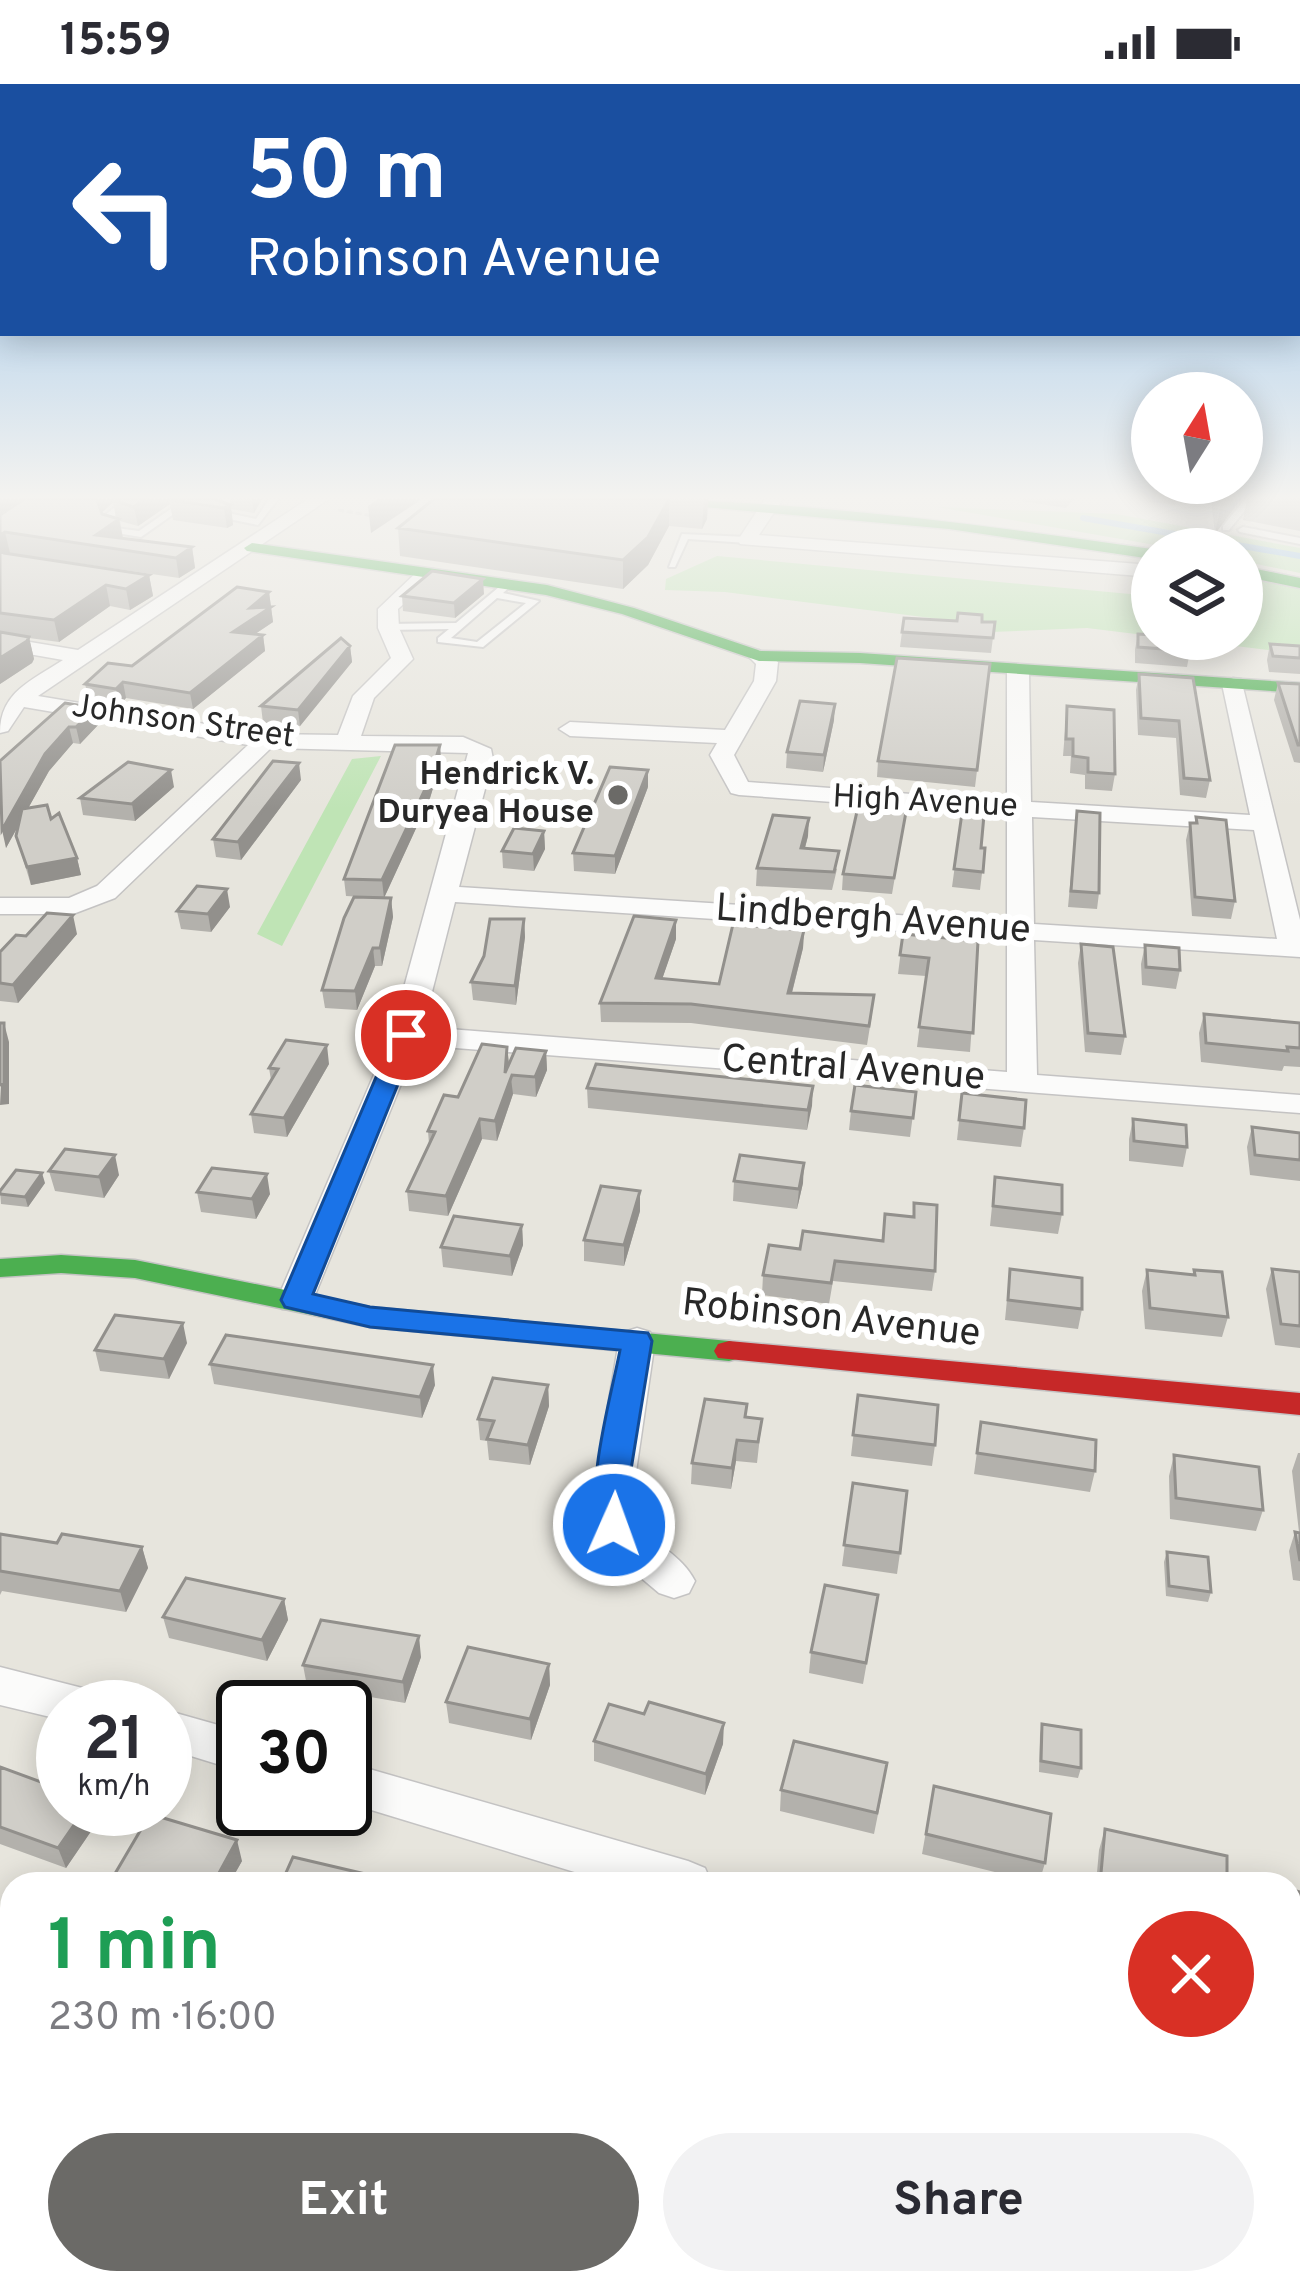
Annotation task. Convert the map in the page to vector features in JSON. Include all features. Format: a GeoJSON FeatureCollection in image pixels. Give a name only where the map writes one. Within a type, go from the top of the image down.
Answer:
{"type":"FeatureCollection","features":[{"type":"Feature","properties":{"kind":"street"},"geometry":{"type":"LineString","coordinates":[[6,716],[83,657],[169,602]]}},
{"type":"Feature","properties":{"kind":"street"},"geometry":{"type":"LineString","coordinates":[[386,627],[386,611],[393,602]]}},
{"type":"Feature","properties":{"kind":"street"},"geometry":{"type":"LineString","coordinates":[[595,602],[760,656],[1300,688]]}},
{"type":"Feature","properties":{"kind":"street","name":"Johnson Street"},"geometry":{"type":"LineString","coordinates":[[348,740],[364,696],[402,659],[386,627]]}},
{"type":"Feature","properties":{"kind":"street"},"geometry":{"type":"LineString","coordinates":[[0,644],[83,657]]}},
{"type":"Feature","properties":{"kind":"street"},"geometry":{"type":"LineString","coordinates":[[571,729],[728,737],[765,681],[767,662],[760,656]]}},
{"type":"Feature","properties":{"kind":"street"},"geometry":{"type":"LineString","coordinates":[[1018,670],[1022,1083]]}},
{"type":"Feature","properties":{"kind":"street"},"geometry":{"type":"LineString","coordinates":[[1233,684],[1297,949]]}},
{"type":"Feature","properties":{"kind":"street","name":"Johnson Street"},"geometry":{"type":"LineString","coordinates":[[6,716],[265,741],[463,744],[479,749],[481,759],[447,893]]}},
{"type":"Feature","properties":{"kind":"street","name":"High Avenue"},"geometry":{"type":"LineString","coordinates":[[728,737],[722,754],[729,775],[739,788],[752,792],[1263,823]]}},
{"type":"Feature","properties":{"kind":"street"},"geometry":{"type":"LineString","coordinates":[[0,906],[73,906],[106,892],[265,741]]}},
{"type":"Feature","properties":{"kind":"street"},"geometry":{"type":"LineString","coordinates":[[296,1300],[406,1035],[447,893]]}},
{"type":"Feature","properties":{"kind":"street","name":"Lindbergh Avenue"},"geometry":{"type":"LineString","coordinates":[[447,893],[1297,949]]}},
{"type":"Feature","properties":{"kind":"street","name":"Central Avenue"},"geometry":{"type":"LineString","coordinates":[[406,1035],[1300,1104]]}},
{"type":"Feature","properties":{"kind":"street","name":"Robinson Avenue"},"geometry":{"type":"LineString","coordinates":[[10,1263],[135,1269],[370,1317],[1300,1404]]}},
{"type":"Feature","properties":{"kind":"street"},"geometry":{"type":"LineString","coordinates":[[637,1341],[610,1506],[622,1539],[674,1581]]}},
{"type":"Feature","properties":{"kind":"street"},"geometry":{"type":"LineString","coordinates":[[0,1686],[36,1694]]}},
{"type":"Feature","properties":{"kind":"street"},"geometry":{"type":"LineString","coordinates":[[372,1790],[648,1872]]}},
{"type":"Feature","properties":{"kind":"lane"},"geometry":{"type":"LineString","coordinates":[[486,602],[442,640],[479,645],[533,602]]}},
{"type":"Feature","properties":{"kind":"lane"},"geometry":{"type":"LineString","coordinates":[[386,627],[457,626]]}},
{"type":"Feature","properties":{"kind":"green space"},"geometry":{"type":"Polygon","coordinates":[[[805,602],[1131,602],[1131,633],[1087,628],[991,632],[947,620],[805,602]]]}},
{"type":"Feature","properties":{"kind":"green space"},"geometry":{"type":"Polygon","coordinates":[[[1263,602],[1300,602],[1300,654],[1263,649],[1263,602]]]}},
{"type":"Feature","properties":{"kind":"green space"},"geometry":{"type":"Polygon","coordinates":[[[381,756],[282,946],[257,934],[352,759],[381,756]]]}},
{"type":"Feature","properties":{"kind":"building"},"geometry":{"type":"Polygon","coordinates":[[[0,602],[81,602],[54,620],[0,613],[0,602]]]}},
{"type":"Feature","properties":{"kind":"building"},"geometry":{"type":"Polygon","coordinates":[[[217,602],[257,602],[250,608],[271,607],[233,632],[263,635],[190,693],[123,682],[116,689],[85,684],[108,663],[132,666],[217,602]]]}},
{"type":"Feature","properties":{"kind":"building"},"geometry":{"type":"Polygon","coordinates":[[[958,613],[982,615],[982,622],[995,622],[993,638],[902,632],[904,618],[957,621],[958,613]]]}},
{"type":"Feature","properties":{"kind":"building"},"geometry":{"type":"Polygon","coordinates":[[[0,632],[29,637],[0,658],[0,632]]]}},
{"type":"Feature","properties":{"kind":"building"},"geometry":{"type":"Polygon","coordinates":[[[341,638],[350,646],[298,710],[261,706],[341,638]]]}},
{"type":"Feature","properties":{"kind":"building"},"geometry":{"type":"Polygon","coordinates":[[[1270,644],[1300,646],[1300,658],[1273,656],[1270,644]]]}},
{"type":"Feature","properties":{"kind":"building"},"geometry":{"type":"Polygon","coordinates":[[[897,658],[990,664],[977,770],[878,761],[897,658]]]}},
{"type":"Feature","properties":{"kind":"building"},"geometry":{"type":"Polygon","coordinates":[[[1139,674],[1193,678],[1210,780],[1184,778],[1179,721],[1141,718],[1139,674]]]}},
{"type":"Feature","properties":{"kind":"building"},"geometry":{"type":"Polygon","coordinates":[[[1278,683],[1300,684],[1300,745],[1298,745],[1278,683]]]}},
{"type":"Feature","properties":{"kind":"building"},"geometry":{"type":"Polygon","coordinates":[[[800,701],[835,704],[824,755],[787,752],[800,701]]]}},
{"type":"Feature","properties":{"kind":"building"},"geometry":{"type":"Polygon","coordinates":[[[65,703],[96,708],[76,727],[69,727],[45,754],[2,830],[0,761],[65,703]]]}},
{"type":"Feature","properties":{"kind":"building"},"geometry":{"type":"Polygon","coordinates":[[[1067,706],[1114,710],[1115,774],[1088,772],[1088,758],[1073,756],[1073,739],[1066,739],[1067,706]]]}},
{"type":"Feature","properties":{"kind":"building"},"geometry":{"type":"Polygon","coordinates":[[[395,745],[440,745],[429,781],[382,880],[344,879],[395,745]]]}},
{"type":"Feature","properties":{"kind":"building"},"geometry":{"type":"Polygon","coordinates":[[[273,761],[299,763],[238,842],[213,839],[273,761]]]}},
{"type":"Feature","properties":{"kind":"building"},"geometry":{"type":"Polygon","coordinates":[[[128,762],[171,770],[132,804],[80,798],[128,762]]]}},
{"type":"Feature","properties":{"kind":"building"},"geometry":{"type":"Polygon","coordinates":[[[610,767],[648,770],[615,856],[573,853],[610,767]]]}},
{"type":"Feature","properties":{"kind":"building"},"geometry":{"type":"Polygon","coordinates":[[[47,805],[51,819],[59,813],[77,858],[27,867],[16,836],[22,809],[47,805]]]}},
{"type":"Feature","properties":{"kind":"building"},"geometry":{"type":"Polygon","coordinates":[[[858,807],[906,812],[894,878],[843,874],[858,807]]]}},
{"type":"Feature","properties":{"kind":"building"},"geometry":{"type":"Polygon","coordinates":[[[1077,811],[1100,813],[1099,893],[1071,891],[1077,811]]]}},
{"type":"Feature","properties":{"kind":"building"},"geometry":{"type":"Polygon","coordinates":[[[962,813],[984,815],[983,872],[954,869],[962,813]]]}},
{"type":"Feature","properties":{"kind":"building"},"geometry":{"type":"Polygon","coordinates":[[[773,815],[809,818],[801,848],[839,851],[834,872],[757,868],[773,815]]]}},
{"type":"Feature","properties":{"kind":"building"},"geometry":{"type":"Polygon","coordinates":[[[1196,817],[1226,820],[1235,901],[1195,897],[1190,823],[1197,823],[1196,817]]]}},
{"type":"Feature","properties":{"kind":"building"},"geometry":{"type":"Polygon","coordinates":[[[514,828],[544,831],[533,854],[502,851],[514,828]]]}},
{"type":"Feature","properties":{"kind":"building"},"geometry":{"type":"Polygon","coordinates":[[[197,886],[227,889],[208,914],[177,911],[197,886]]]}},
{"type":"Feature","properties":{"kind":"building"},"geometry":{"type":"Polygon","coordinates":[[[354,897],[391,898],[380,948],[373,948],[355,991],[322,990],[344,918],[354,897]]]}},
{"type":"Feature","properties":{"kind":"building"},"geometry":{"type":"Polygon","coordinates":[[[47,913],[73,915],[13,985],[0,983],[0,952],[16,935],[26,936],[47,913]]]}},
{"type":"Feature","properties":{"kind":"building"},"geometry":{"type":"Polygon","coordinates":[[[634,916],[676,920],[656,978],[719,984],[733,924],[804,930],[788,993],[874,995],[869,1026],[691,1004],[600,1003],[634,916]]]}},
{"type":"Feature","properties":{"kind":"building"},"geometry":{"type":"Polygon","coordinates":[[[490,919],[524,919],[515,986],[471,982],[484,956],[490,919]]]}},
{"type":"Feature","properties":{"kind":"building"},"geometry":{"type":"Polygon","coordinates":[[[903,934],[978,941],[973,1033],[919,1027],[929,958],[900,955],[903,934]]]}},
{"type":"Feature","properties":{"kind":"building"},"geometry":{"type":"Polygon","coordinates":[[[1081,944],[1113,947],[1125,1036],[1088,1033],[1081,944]]]}},
{"type":"Feature","properties":{"kind":"building"},"geometry":{"type":"Polygon","coordinates":[[[1145,945],[1179,948],[1180,970],[1146,967],[1145,945]]]}},
{"type":"Feature","properties":{"kind":"building"},"geometry":{"type":"Polygon","coordinates":[[[1204,1014],[1300,1023],[1300,1048],[1287,1047],[1288,1051],[1206,1043],[1204,1014]]]}},
{"type":"Feature","properties":{"kind":"building"},"geometry":{"type":"Polygon","coordinates":[[[0,1023],[4,1023],[4,1084],[0,1085],[0,1023]]]}},
{"type":"Feature","properties":{"kind":"building"},"geometry":{"type":"Polygon","coordinates":[[[286,1040],[327,1045],[284,1118],[251,1114],[278,1069],[269,1068],[286,1040]]]}},
{"type":"Feature","properties":{"kind":"building"},"geometry":{"type":"Polygon","coordinates":[[[482,1044],[507,1047],[505,1073],[516,1048],[546,1051],[535,1077],[512,1075],[495,1121],[480,1119],[446,1196],[407,1191],[435,1132],[428,1131],[444,1095],[458,1097],[482,1044]]]}},
{"type":"Feature","properties":{"kind":"building"},"geometry":{"type":"Polygon","coordinates":[[[596,1064],[813,1086],[808,1110],[587,1088],[596,1064]]]}},
{"type":"Feature","properties":{"kind":"building"},"geometry":{"type":"Polygon","coordinates":[[[855,1085],[916,1092],[913,1118],[851,1111],[855,1085]]]}},
{"type":"Feature","properties":{"kind":"building"},"geometry":{"type":"Polygon","coordinates":[[[962,1093],[1026,1100],[1024,1128],[959,1120],[962,1093]]]}},
{"type":"Feature","properties":{"kind":"building"},"geometry":{"type":"Polygon","coordinates":[[[1133,1119],[1186,1125],[1187,1147],[1134,1141],[1133,1119]]]}},
{"type":"Feature","properties":{"kind":"building"},"geometry":{"type":"Polygon","coordinates":[[[1252,1127],[1300,1133],[1300,1160],[1255,1155],[1252,1127]]]}},
{"type":"Feature","properties":{"kind":"building"},"geometry":{"type":"Polygon","coordinates":[[[65,1149],[115,1155],[99,1177],[49,1171],[65,1149]]]}},
{"type":"Feature","properties":{"kind":"building"},"geometry":{"type":"Polygon","coordinates":[[[740,1155],[804,1163],[799,1189],[734,1181],[740,1155]]]}},
{"type":"Feature","properties":{"kind":"building"},"geometry":{"type":"Polygon","coordinates":[[[212,1168],[267,1174],[252,1199],[197,1192],[212,1168]]]}},
{"type":"Feature","properties":{"kind":"building"},"geometry":{"type":"Polygon","coordinates":[[[16,1170],[42,1173],[25,1197],[0,1194],[0,1191],[16,1170]]]}},
{"type":"Feature","properties":{"kind":"building"},"geometry":{"type":"Polygon","coordinates":[[[995,1177],[1062,1185],[1062,1214],[993,1206],[995,1177]]]}},
{"type":"Feature","properties":{"kind":"building"},"geometry":{"type":"Polygon","coordinates":[[[601,1186],[640,1191],[624,1245],[584,1240],[601,1186]]]}},
{"type":"Feature","properties":{"kind":"building"},"geometry":{"type":"Polygon","coordinates":[[[914,1203],[937,1205],[935,1271],[835,1261],[831,1283],[763,1275],[769,1245],[800,1249],[803,1231],[883,1241],[885,1214],[914,1217],[914,1203]]]}},
{"type":"Feature","properties":{"kind":"building"},"geometry":{"type":"Polygon","coordinates":[[[454,1216],[522,1225],[510,1256],[441,1247],[454,1216]]]}},
{"type":"Feature","properties":{"kind":"building"},"geometry":{"type":"Polygon","coordinates":[[[1010,1269],[1082,1278],[1082,1309],[1008,1300],[1010,1269]]]}},
{"type":"Feature","properties":{"kind":"building"},"geometry":{"type":"Polygon","coordinates":[[[1272,1269],[1300,1272],[1300,1326],[1281,1324],[1272,1269]]]}},
{"type":"Feature","properties":{"kind":"building"},"geometry":{"type":"Polygon","coordinates":[[[1147,1270],[1195,1275],[1194,1270],[1222,1272],[1228,1317],[1150,1308],[1147,1270]]]}},
{"type":"Feature","properties":{"kind":"building"},"geometry":{"type":"Polygon","coordinates":[[[115,1315],[183,1323],[164,1359],[95,1350],[115,1315]]]}},
{"type":"Feature","properties":{"kind":"building"},"geometry":{"type":"Polygon","coordinates":[[[226,1335],[433,1365],[420,1397],[210,1364],[226,1335]]]}},
{"type":"Feature","properties":{"kind":"building"},"geometry":{"type":"Polygon","coordinates":[[[493,1378],[548,1385],[528,1445],[487,1439],[494,1421],[478,1419],[493,1378]]]}},
{"type":"Feature","properties":{"kind":"building"},"geometry":{"type":"Polygon","coordinates":[[[858,1395],[938,1405],[935,1445],[853,1435],[858,1395]]]}},
{"type":"Feature","properties":{"kind":"building"},"geometry":{"type":"Polygon","coordinates":[[[705,1399],[747,1404],[745,1417],[762,1419],[758,1442],[737,1440],[732,1468],[692,1463],[705,1399]]]}},
{"type":"Feature","properties":{"kind":"building"},"geometry":{"type":"Polygon","coordinates":[[[981,1422],[1096,1440],[1095,1471],[977,1453],[981,1422]]]}},
{"type":"Feature","properties":{"kind":"building"},"geometry":{"type":"Polygon","coordinates":[[[1174,1455],[1259,1467],[1263,1510],[1176,1498],[1174,1455]]]}},
{"type":"Feature","properties":{"kind":"building"},"geometry":{"type":"Polygon","coordinates":[[[853,1483],[907,1491],[900,1553],[844,1545],[853,1483]]]}},
{"type":"Feature","properties":{"kind":"building"},"geometry":{"type":"Polygon","coordinates":[[[0,1534],[57,1543],[62,1534],[142,1547],[120,1591],[0,1571],[0,1534]]]}},
{"type":"Feature","properties":{"kind":"building"},"geometry":{"type":"Polygon","coordinates":[[[1167,1552],[1208,1557],[1211,1592],[1169,1586],[1167,1552]]]}},
{"type":"Feature","properties":{"kind":"building"},"geometry":{"type":"Polygon","coordinates":[[[186,1578],[284,1599],[262,1640],[163,1617],[186,1578]]]}},
{"type":"Feature","properties":{"kind":"building"},"geometry":{"type":"Polygon","coordinates":[[[825,1585],[878,1595],[866,1663],[811,1652],[825,1585]]]}},
{"type":"Feature","properties":{"kind":"building"},"geometry":{"type":"Polygon","coordinates":[[[321,1620],[419,1636],[403,1682],[303,1665],[321,1620]]]}},
{"type":"Feature","properties":{"kind":"building"},"geometry":{"type":"Polygon","coordinates":[[[468,1647],[549,1664],[530,1719],[446,1702],[468,1647]]]}},
{"type":"Feature","properties":{"kind":"building"},"geometry":{"type":"Polygon","coordinates":[[[649,1702],[724,1723],[706,1774],[594,1741],[609,1704],[644,1714],[649,1702]]]}},
{"type":"Feature","properties":{"kind":"building"},"geometry":{"type":"Polygon","coordinates":[[[1042,1724],[1081,1730],[1081,1768],[1041,1761],[1042,1724]]]}},
{"type":"Feature","properties":{"kind":"building"},"geometry":{"type":"Polygon","coordinates":[[[794,1741],[887,1763],[877,1813],[781,1790],[794,1741]]]}},
{"type":"Feature","properties":{"kind":"building"},"geometry":{"type":"Polygon","coordinates":[[[0,1767],[36,1780],[36,1836],[66,1836],[58,1848],[0,1827],[0,1767]]]}},
{"type":"Feature","properties":{"kind":"building"},"geometry":{"type":"Polygon","coordinates":[[[934,1786],[1051,1814],[1045,1863],[926,1834],[934,1786]]]}},
{"type":"Feature","properties":{"kind":"building"},"geometry":{"type":"Polygon","coordinates":[[[192,1827],[237,1840],[220,1872],[116,1872],[137,1836],[192,1836],[192,1827]]]}},
{"type":"Feature","properties":{"kind":"building"},"geometry":{"type":"Polygon","coordinates":[[[1105,1829],[1227,1856],[1227,1872],[1101,1872],[1105,1829]]]}},
{"type":"Feature","properties":{"kind":"building"},"geometry":{"type":"Polygon","coordinates":[[[293,1857],[357,1872],[286,1872],[293,1857]]]}},
{"type":"Feature","properties":{"kind":"traffic: fast"},"geometry":{"type":"LineString","coordinates":[[594,602],[759,656],[860,658],[1300,688]]}},
{"type":"Feature","properties":{"kind":"traffic: fast"},"geometry":{"type":"LineString","coordinates":[[0,1268],[61,1264],[135,1269],[370,1317],[729,1351]]}},
{"type":"Feature","properties":{"kind":"traffic: jam"},"geometry":{"type":"LineString","coordinates":[[729,1351],[1300,1404]]}},
{"type":"Feature","properties":{"kind":"place","name":"Hendrick V. Duryea House"},"geometry":{"type":"Point","coordinates":[618,795]}},
{"type":"Feature","properties":{"kind":"route"},"geometry":{"type":"LineString","coordinates":[[406,1035],[296,1300],[370,1317],[637,1341],[612,1488],[614,1525]]}}]}
